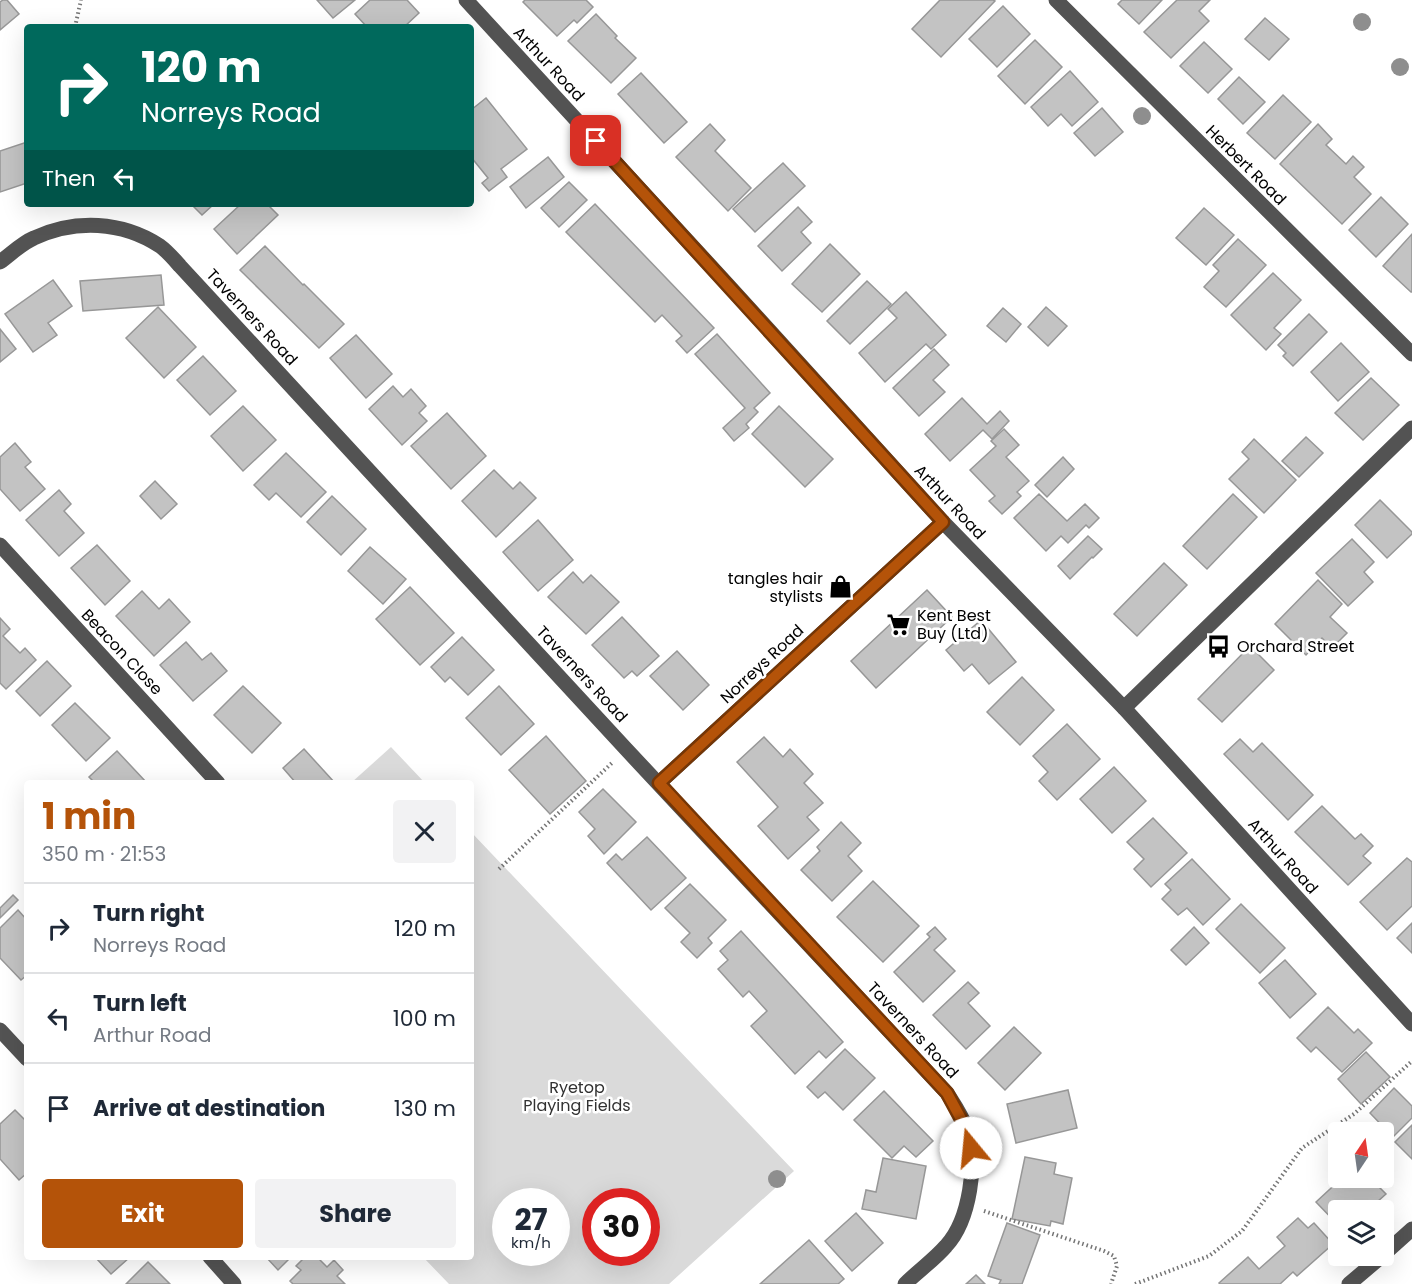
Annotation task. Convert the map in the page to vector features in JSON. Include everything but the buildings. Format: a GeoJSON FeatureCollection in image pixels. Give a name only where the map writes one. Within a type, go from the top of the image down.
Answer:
{"type":"FeatureCollection","features":[{"type":"Feature","properties":{"kind":"street","name":"Arthur Road"},"geometry":{"type":"LineString","coordinates":[[466,0],[943,522],[1124,708],[1412,1024]]}},
{"type":"Feature","properties":{"kind":"street","name":"Herbert Road"},"geometry":{"type":"LineString","coordinates":[[1056,0],[1412,354]]}},
{"type":"Feature","properties":{"kind":"street","name":"Taverners Road"},"geometry":{"type":"LineString","coordinates":[[0,262],[33,238],[75,225],[102,225],[123,229],[142,236],[162,248],[947,1093],[967,1130],[971,1148],[972,1171],[966,1205],[958,1227],[947,1245],[905,1284]]}},
{"type":"Feature","properties":{"kind":"street"},"geometry":{"type":"LineString","coordinates":[[1124,708],[1412,428]]}},
{"type":"Feature","properties":{"kind":"street","name":"Norreys Road"},"geometry":{"type":"LineString","coordinates":[[659,783],[943,522]]}},
{"type":"Feature","properties":{"kind":"street","name":"Beacon Close"},"geometry":{"type":"LineString","coordinates":[[0,545],[215,780]]}},
{"type":"Feature","properties":{"kind":"street"},"geometry":{"type":"LineString","coordinates":[[0,1030],[24,1056]]}},
{"type":"Feature","properties":{"kind":"street"},"geometry":{"type":"LineString","coordinates":[[1394,1245],[1412,1229]]}},
{"type":"Feature","properties":{"kind":"street"},"geometry":{"type":"LineString","coordinates":[[213,1260],[234,1284]]}},
{"type":"Feature","properties":{"kind":"street"},"geometry":{"type":"LineString","coordinates":[[1349,1284],[1369,1266]]}},
{"type":"Feature","properties":{"kind":"path"},"geometry":{"type":"LineString","coordinates":[[76,24],[81,0]]}},
{"type":"Feature","properties":{"kind":"path"},"geometry":{"type":"LineString","coordinates":[[499,868],[626,749]]}},
{"type":"Feature","properties":{"kind":"path"},"geometry":{"type":"LineString","coordinates":[[1135,1284],[1209,1256],[1242,1231],[1302,1148],[1354,1114],[1412,1061]]}},
{"type":"Feature","properties":{"kind":"path"},"geometry":{"type":"LineString","coordinates":[[966,1205],[1114,1256],[1117,1266],[1111,1284]]}},
{"type":"Feature","properties":{"kind":"green space"},"geometry":{"type":"Polygon","coordinates":[[[391,747],[422,780],[354,780],[391,747]]]}},
{"type":"Feature","properties":{"kind":"green space","name":"Ryetop Playing Fields"},"geometry":{"type":"Polygon","coordinates":[[[474,835],[794,1171],[669,1284],[449,1284],[426,1260],[474,1260],[474,835]]]}},
{"type":"Feature","properties":{"kind":"place","name":"tangles hair stylists"},"geometry":{"type":"Point","coordinates":[841,587]}},
{"type":"Feature","properties":{"kind":"place","name":"Kent Best Buy (Ltd)"},"geometry":{"type":"Point","coordinates":[899,624]}},
{"type":"Feature","properties":{"kind":"place","name":"Orchard Street"},"geometry":{"type":"Point","coordinates":[1219,646]}},
{"type":"Feature","properties":{"kind":"route"},"geometry":{"type":"LineString","coordinates":[[596,141],[943,522],[659,783],[947,1093],[967,1130],[971,1148]]}}]}
